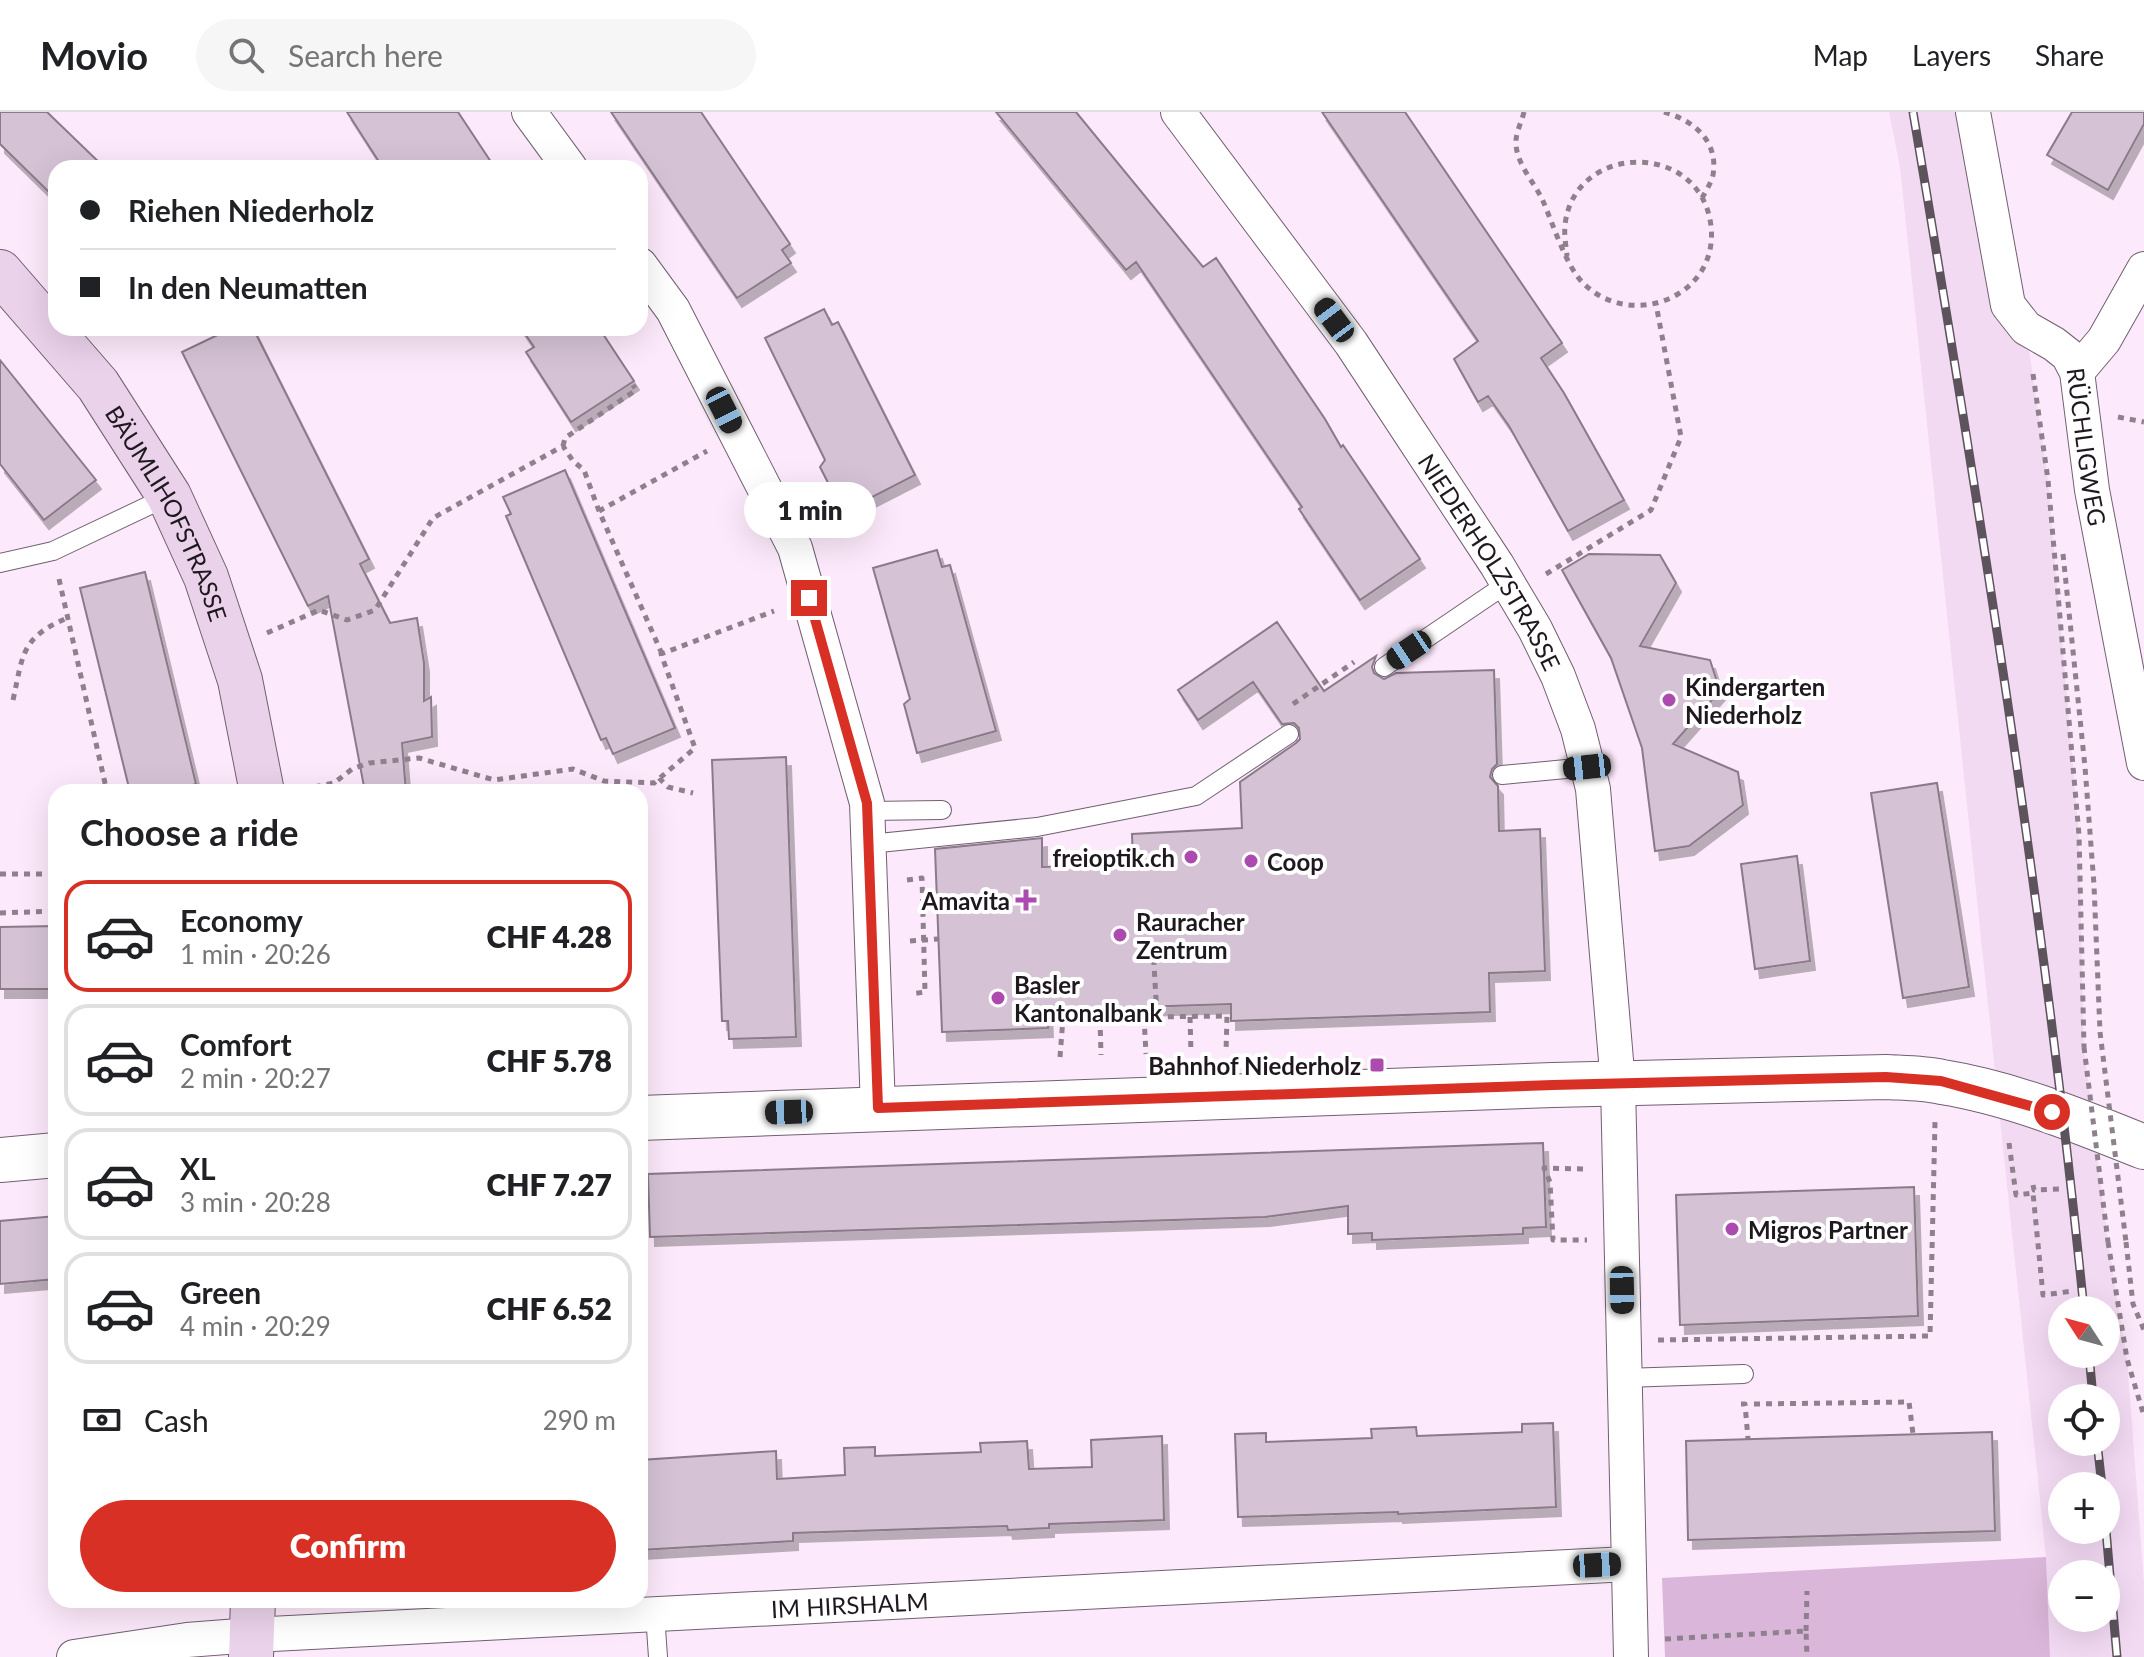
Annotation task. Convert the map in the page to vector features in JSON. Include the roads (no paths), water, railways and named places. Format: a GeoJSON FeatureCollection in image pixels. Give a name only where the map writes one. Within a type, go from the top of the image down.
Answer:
{"type":"FeatureCollection","features":[{"type":"Feature","properties":{"kind":"main road","name":"BÄUMLIHOFSTRASSE"},"geometry":{"type":"LineString","coordinates":[[0,272],[48,327]]}},
{"type":"Feature","properties":{"kind":"main road","name":"BÄUMLIHOFSTRASSE"},"geometry":{"type":"LineString","coordinates":[[56,336],[98,385],[169,496],[206,577],[240,680],[260,784]]}},
{"type":"Feature","properties":{"kind":"street"},"geometry":{"type":"LineString","coordinates":[[529,112],[564,160]]}},
{"type":"Feature","properties":{"kind":"street","name":"NIEDERHOLZSTRASSE"},"geometry":{"type":"LineString","coordinates":[[1178,112],[1351,343],[1511,588],[1558,676],[1578,729],[1593,789],[1618,1084],[1631,1649]]}},
{"type":"Feature","properties":{"kind":"street","name":"RÜCHLIGWEG"},"geometry":{"type":"LineString","coordinates":[[1973,112],[2008,305],[2026,328],[2068,355],[2077,372],[2092,490],[2144,763]]}},
{"type":"Feature","properties":{"kind":"street"},"geometry":{"type":"LineString","coordinates":[[2077,372],[2104,340],[2144,269]]}},
{"type":"Feature","properties":{"kind":"street"},"geometry":{"type":"LineString","coordinates":[[648,276],[673,310],[795,548],[809,598],[868,827],[878,1108]]}},
{"type":"Feature","properties":{"kind":"street"},"geometry":{"type":"LineString","coordinates":[[648,1118],[1857,1077],[1936,1081],[2003,1097],[2076,1120],[2144,1147]]}},
{"type":"Feature","properties":{"kind":"street"},"geometry":{"type":"LineString","coordinates":[[0,1160],[48,1156]]}},
{"type":"Feature","properties":{"kind":"street","name":"IM HIRSHALM"},"geometry":{"type":"LineString","coordinates":[[74,1657],[252,1631],[655,1614],[1628,1564]]}},
{"type":"Feature","properties":{"kind":"lane"},"geometry":{"type":"LineString","coordinates":[[0,563],[53,551],[169,496]]}},
{"type":"Feature","properties":{"kind":"lane"},"geometry":{"type":"LineString","coordinates":[[1384,667],[1511,588]]}},
{"type":"Feature","properties":{"kind":"lane"},"geometry":{"type":"LineString","coordinates":[[868,827],[1037,827],[1196,796],[1289,734]]}},
{"type":"Feature","properties":{"kind":"lane"},"geometry":{"type":"LineString","coordinates":[[1502,775],[1587,767]]}},
{"type":"Feature","properties":{"kind":"lane"},"geometry":{"type":"LineString","coordinates":[[868,827],[942,810]]}},
{"type":"Feature","properties":{"kind":"lane"},"geometry":{"type":"LineString","coordinates":[[1624,1378],[1744,1374]]}},
{"type":"Feature","properties":{"kind":"lane"},"geometry":{"type":"LineString","coordinates":[[655,1614],[658,1657]]}},
{"type":"Feature","properties":{"kind":"railway"},"geometry":{"type":"LineString","coordinates":[[1913,112],[2009,710],[2050,1009],[2083,1296]]}},
{"type":"Feature","properties":{"kind":"railway"},"geometry":{"type":"LineString","coordinates":[[2090,1368],[2092,1384]]}},
{"type":"Feature","properties":{"kind":"railway"},"geometry":{"type":"LineString","coordinates":[[2099,1456],[2100,1472]]}},
{"type":"Feature","properties":{"kind":"railway"},"geometry":{"type":"LineString","coordinates":[[2107,1544],[2117,1657]]}},
{"type":"Feature","properties":{"kind":"place","name":"Kindergarten Niederholz"},"geometry":{"type":"Point","coordinates":[1669,700]}},
{"type":"Feature","properties":{"kind":"place","name":"freioptik.ch"},"geometry":{"type":"Point","coordinates":[1191,857]}},
{"type":"Feature","properties":{"kind":"place","name":"Coop"},"geometry":{"type":"Point","coordinates":[1251,861]}},
{"type":"Feature","properties":{"kind":"place","name":"Amavita"},"geometry":{"type":"Point","coordinates":[1026,900]}},
{"type":"Feature","properties":{"kind":"place","name":"Rauracher Zentrum"},"geometry":{"type":"Point","coordinates":[1120,935]}},
{"type":"Feature","properties":{"kind":"place","name":"Basler Kantonalbank"},"geometry":{"type":"Point","coordinates":[998,998]}},
{"type":"Feature","properties":{"kind":"place","name":"Bahnhof Niederholz"},"geometry":{"type":"Point","coordinates":[1377,1065]}},
{"type":"Feature","properties":{"kind":"place","name":"Migros Partner"},"geometry":{"type":"Point","coordinates":[1732,1229]}}]}
